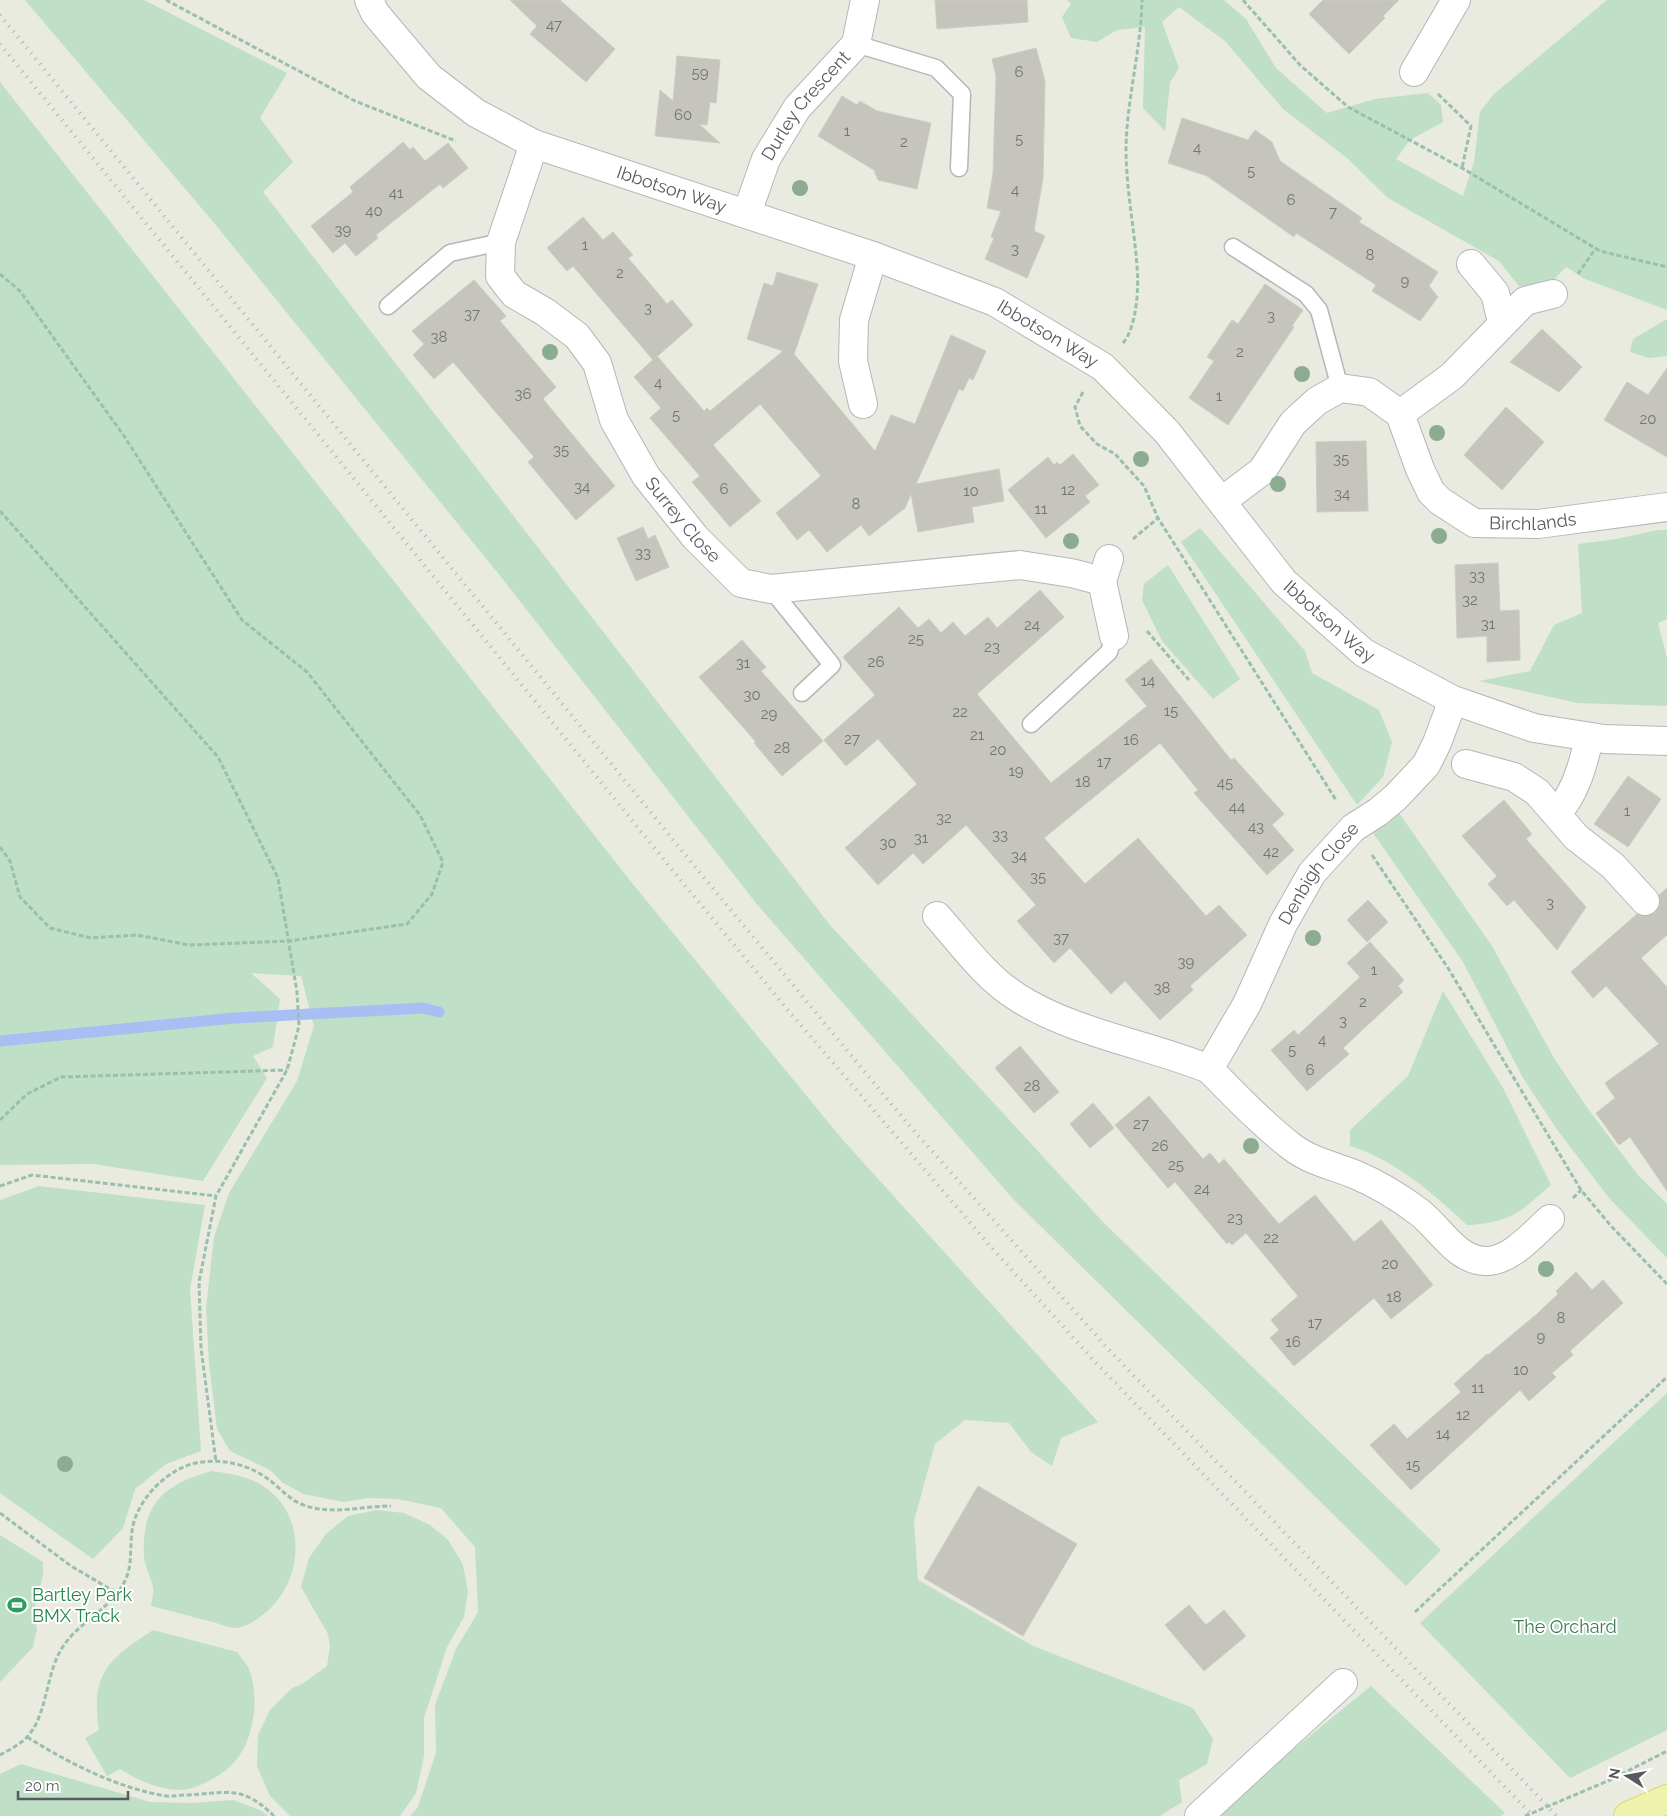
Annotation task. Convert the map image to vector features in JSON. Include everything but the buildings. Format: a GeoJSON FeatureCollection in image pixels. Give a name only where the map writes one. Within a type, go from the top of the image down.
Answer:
{"type":"FeatureCollection","features":[{"type":"Feature","properties":{"kind":"main road"},"geometry":{"type":"LineString","coordinates":[[1628,1816],[1663,1801]]}},
{"type":"Feature","properties":{"kind":"street","name":"Ibbotson Way"},"geometry":{"type":"LineString","coordinates":[[369,0],[375,13],[429,77],[476,113],[534,144],[873,256],[995,302],[1103,367],[1167,432],[1284,582],[1364,653],[1453,700],[1534,728],[1589,738],[1667,741]]}},
{"type":"Feature","properties":{"kind":"street","name":"Durley Crescent"},"geometry":{"type":"LineString","coordinates":[[747,213],[766,159],[797,108],[856,44],[865,0]]}},
{"type":"Feature","properties":{"kind":"street"},"geometry":{"type":"LineString","coordinates":[[1414,72],[1456,0]]}},
{"type":"Feature","properties":{"kind":"street","name":"Surrey Close"},"geometry":{"type":"LineString","coordinates":[[534,144],[501,242],[500,276],[514,294],[545,312],[577,336],[597,364],[614,420],[646,476],[695,537],[741,582],[771,589],[1020,565],[1070,573],[1106,570],[1114,636]]}},
{"type":"Feature","properties":{"kind":"street"},"geometry":{"type":"LineString","coordinates":[[863,404],[853,361],[854,320],[873,256]]}},
{"type":"Feature","properties":{"kind":"street"},"geometry":{"type":"LineString","coordinates":[[1470,264],[1495,293],[1502,322]]}},
{"type":"Feature","properties":{"kind":"street"},"geometry":{"type":"LineString","coordinates":[[1222,501],[1262,471],[1293,424],[1317,401],[1340,388],[1369,392],[1400,414],[1452,376],[1477,352],[1502,322],[1525,301],[1553,294]]}},
{"type":"Feature","properties":{"kind":"street","name":"Birchlands"},"geometry":{"type":"LineString","coordinates":[[1400,414],[1420,469],[1431,492],[1440,502],[1474,523],[1538,524],[1667,507]]}},
{"type":"Feature","properties":{"kind":"street","name":"Denbigh Close"},"geometry":{"type":"LineString","coordinates":[[1209,1069],[1246,1004],[1298,895],[1312,873],[1353,828],[1378,812],[1396,797],[1426,765],[1437,743],[1453,700]]}},
{"type":"Feature","properties":{"kind":"street"},"geometry":{"type":"LineString","coordinates":[[1557,813],[1568,797],[1586,752],[1589,738]]}},
{"type":"Feature","properties":{"kind":"street"},"geometry":{"type":"LineString","coordinates":[[1466,764],[1514,778],[1537,792],[1576,837],[1613,866],[1645,901]]}},
{"type":"Feature","properties":{"kind":"street"},"geometry":{"type":"LineString","coordinates":[[937,916],[985,971],[1016,997],[1062,1020],[1165,1052],[1209,1069],[1293,1148],[1331,1167],[1353,1174],[1387,1189],[1422,1214],[1457,1248],[1471,1257],[1487,1261],[1505,1256],[1550,1219]]}},
{"type":"Feature","properties":{"kind":"street"},"geometry":{"type":"LineString","coordinates":[[1200,1816],[1343,1683]]}},
{"type":"Feature","properties":{"kind":"lane"},"geometry":{"type":"LineString","coordinates":[[856,44],[936,68],[962,94],[959,168]]}},
{"type":"Feature","properties":{"kind":"lane"},"geometry":{"type":"LineString","coordinates":[[388,306],[450,252],[501,242]]}},
{"type":"Feature","properties":{"kind":"lane"},"geometry":{"type":"LineString","coordinates":[[1233,248],[1306,294],[1319,310],[1340,388]]}},
{"type":"Feature","properties":{"kind":"lane"},"geometry":{"type":"LineString","coordinates":[[771,589],[832,665],[802,693]]}},
{"type":"Feature","properties":{"kind":"lane"},"geometry":{"type":"LineString","coordinates":[[1031,724],[1109,652],[1114,636]]}},
{"type":"Feature","properties":{"kind":"path"},"geometry":{"type":"LineString","coordinates":[[166,0],[355,101],[462,144]]}},
{"type":"Feature","properties":{"kind":"path"},"geometry":{"type":"LineString","coordinates":[[1142,0],[1129,102],[1126,148],[1128,200],[1135,238],[1138,279],[1135,310],[1126,339],[1083,392],[1075,407],[1080,426],[1097,444],[1115,454],[1144,486],[1158,518],[1353,828],[1448,968],[1582,1190],[1611,1226],[1667,1284]]}},
{"type":"Feature","properties":{"kind":"path"},"geometry":{"type":"LineString","coordinates":[[1243,0],[1300,65],[1348,107],[1462,168],[1600,250],[1667,267]]}},
{"type":"Feature","properties":{"kind":"path"},"geometry":{"type":"LineString","coordinates":[[1414,72],[1471,126],[1462,168]]}},
{"type":"Feature","properties":{"kind":"path"},"geometry":{"type":"LineString","coordinates":[[0,274],[20,291],[124,436],[242,620],[307,672],[420,815],[443,862],[432,894],[407,924],[289,941],[189,945],[137,935],[91,938],[50,928],[20,896],[10,861],[0,847]]}},
{"type":"Feature","properties":{"kind":"path"},"geometry":{"type":"LineString","coordinates":[[1078,386],[1083,392]]}},
{"type":"Feature","properties":{"kind":"path"},"geometry":{"type":"LineString","coordinates":[[0,511],[218,756],[278,878],[297,992],[299,1026],[287,1070],[216,1196],[199,1282],[201,1348],[216,1462]]}},
{"type":"Feature","properties":{"kind":"path"},"geometry":{"type":"LineString","coordinates":[[1114,636],[1144,628],[1189,680]]}},
{"type":"Feature","properties":{"kind":"path"},"geometry":{"type":"LineString","coordinates":[[0,1120],[27,1094],[61,1077],[287,1070]]}},
{"type":"Feature","properties":{"kind":"path"},"geometry":{"type":"LineString","coordinates":[[0,1186],[32,1175],[216,1196]]}},
{"type":"Feature","properties":{"kind":"path"},"geometry":{"type":"LineString","coordinates":[[1415,1612],[1667,1377]]}},
{"type":"Feature","properties":{"kind":"path"},"geometry":{"type":"LineString","coordinates":[[0,1755],[27,1737],[37,1722],[64,1646],[117,1593],[127,1575],[132,1528],[142,1504],[159,1484],[177,1470],[196,1463],[234,1463],[252,1469],[301,1504],[326,1509],[391,1506]]}},
{"type":"Feature","properties":{"kind":"path"},"geometry":{"type":"LineString","coordinates":[[0,1513],[71,1566],[117,1593]]}},
{"type":"Feature","properties":{"kind":"path"},"geometry":{"type":"LineString","coordinates":[[27,1737],[60,1758],[92,1774],[133,1788],[162,1796],[222,1791],[246,1794],[262,1804],[274,1816]]}},
{"type":"Feature","properties":{"kind":"path"},"geometry":{"type":"LineString","coordinates":[[1525,1816],[1610,1780],[1667,1751]]}},
{"type":"Feature","properties":{"kind":"green space"},"geometry":{"type":"Polygon","coordinates":[[[25,0],[144,0],[287,73],[260,118],[293,162],[263,192],[830,925],[1103,1222],[1441,1550],[1406,1586],[1014,1200],[756,903],[501,577],[215,224],[25,0]]]}},
{"type":"Feature","properties":{"kind":"green space"},"geometry":{"type":"Polygon","coordinates":[[[1067,0],[1224,0],[1246,19],[1276,68],[1327,113],[1375,99],[1428,93],[1441,105],[1443,122],[1410,140],[1396,159],[1463,196],[1474,162],[1480,112],[1494,94],[1607,0],[1667,0],[1667,310],[1585,279],[1566,267],[1547,287],[1519,286],[1499,261],[1388,198],[1347,158],[1283,109],[1225,41],[1179,7],[1162,22],[1179,68],[1170,83],[1165,131],[1143,108],[1145,27],[1117,30],[1097,42],[1071,38],[1062,17],[1071,4],[1067,0]]]}},
{"type":"Feature","properties":{"kind":"green space"},"geometry":{"type":"Polygon","coordinates":[[[0,82],[632,883],[842,1139],[1098,1422],[1061,1438],[1052,1466],[1031,1452],[1009,1423],[965,1420],[935,1444],[914,1521],[918,1580],[1033,1646],[1193,1708],[1213,1739],[1207,1764],[1179,1780],[1182,1802],[1160,1816],[410,1816],[418,1807],[436,1753],[435,1705],[456,1649],[478,1612],[475,1547],[441,1508],[397,1499],[368,1498],[344,1502],[303,1494],[282,1482],[270,1470],[230,1451],[217,1429],[209,1364],[206,1308],[214,1237],[229,1193],[297,1081],[314,1026],[301,976],[251,973],[280,999],[273,1047],[253,1056],[267,1078],[203,1181],[93,1164],[0,1165],[0,82]]]}},
{"type":"Feature","properties":{"kind":"green space"},"geometry":{"type":"Polygon","coordinates":[[[1667,319],[1667,356],[1649,358],[1630,352],[1633,339],[1667,319]]]}},
{"type":"Feature","properties":{"kind":"green space"},"geometry":{"type":"Polygon","coordinates":[[[1200,528],[1305,651],[1312,673],[1379,710],[1392,742],[1383,777],[1357,805],[1181,542],[1200,528]]]}},
{"type":"Feature","properties":{"kind":"green space"},"geometry":{"type":"Polygon","coordinates":[[[1658,530],[1667,530],[1667,619],[1658,623],[1667,658],[1667,706],[1577,703],[1479,681],[1530,671],[1554,625],[1582,613],[1578,544],[1617,539],[1658,530]]]}},
{"type":"Feature","properties":{"kind":"green space"},"geometry":{"type":"Polygon","coordinates":[[[1168,565],[1240,679],[1213,699],[1162,641],[1142,600],[1144,584],[1168,565]]]}},
{"type":"Feature","properties":{"kind":"green space"},"geometry":{"type":"Polygon","coordinates":[[[1399,813],[1492,946],[1554,1058],[1586,1106],[1637,1174],[1667,1204],[1667,1258],[1609,1198],[1556,1128],[1523,1078],[1463,962],[1373,833],[1399,813]]]}},
{"type":"Feature","properties":{"kind":"green space"},"geometry":{"type":"Polygon","coordinates":[[[1443,991],[1503,1088],[1551,1185],[1514,1214],[1482,1224],[1467,1225],[1413,1179],[1383,1160],[1350,1146],[1350,1130],[1408,1076],[1443,991]]]}},
{"type":"Feature","properties":{"kind":"green space"},"geometry":{"type":"Polygon","coordinates":[[[39,1186],[205,1205],[190,1289],[201,1451],[166,1464],[135,1489],[123,1528],[93,1559],[0,1493],[0,1200],[39,1186]]]}},
{"type":"Feature","properties":{"kind":"green space","name":"The Orchard"},"geometry":{"type":"Polygon","coordinates":[[[1667,1393],[1667,1730],[1570,1778],[1420,1623],[1667,1393]]]}},
{"type":"Feature","properties":{"kind":"green space"},"geometry":{"type":"Polygon","coordinates":[[[212,1471],[247,1478],[266,1488],[280,1501],[289,1516],[294,1533],[296,1550],[293,1568],[287,1585],[278,1600],[251,1623],[235,1628],[151,1606],[153,1589],[144,1557],[144,1539],[152,1510],[159,1499],[181,1482],[212,1471]]]}},
{"type":"Feature","properties":{"kind":"green space"},"geometry":{"type":"Polygon","coordinates":[[[377,1510],[404,1513],[430,1525],[448,1540],[463,1565],[468,1592],[464,1617],[447,1647],[424,1718],[424,1756],[416,1793],[400,1816],[290,1816],[270,1796],[257,1766],[258,1735],[270,1710],[292,1688],[302,1684],[327,1666],[330,1647],[328,1634],[301,1587],[309,1558],[326,1534],[348,1516],[377,1510]]]}},
{"type":"Feature","properties":{"kind":"green space","name":"Bartley Park BMX Track"},"geometry":{"type":"Polygon","coordinates":[[[0,1535],[43,1562],[43,1575],[33,1613],[37,1629],[33,1647],[0,1682],[0,1535]]]}},
{"type":"Feature","properties":{"kind":"green space"},"geometry":{"type":"Polygon","coordinates":[[[153,1630],[237,1652],[248,1667],[252,1678],[255,1702],[254,1715],[252,1727],[243,1750],[233,1764],[223,1773],[204,1783],[183,1790],[154,1786],[120,1769],[107,1776],[85,1738],[99,1730],[97,1694],[106,1670],[114,1659],[153,1630]]]}},
{"type":"Feature","properties":{"kind":"green space"},"geometry":{"type":"Polygon","coordinates":[[[1371,1686],[1505,1813],[1501,1816],[1212,1816],[1371,1686]]]}},
{"type":"Feature","properties":{"kind":"green space"},"geometry":{"type":"Polygon","coordinates":[[[21,1764],[150,1802],[192,1803],[234,1800],[262,1811],[268,1816],[0,1816],[0,1774],[21,1764]]]}},
{"type":"Feature","properties":{"kind":"waterway"},"geometry":{"type":"LineString","coordinates":[[0,1041],[235,1018],[423,1008],[439,1012]]}},
{"type":"Feature","properties":{"kind":"railway"},"geometry":{"type":"LineString","coordinates":[[0,15],[697,869],[908,1124],[1110,1351],[1557,1816]]}},
{"type":"Feature","properties":{"kind":"railway"},"geometry":{"type":"LineString","coordinates":[[0,44],[683,883],[787,1009],[991,1247],[1099,1366],[1533,1816]]}},
{"type":"Feature","properties":{"kind":"place","name":"Bartley Park BMX Track"},"geometry":{"type":"Point","coordinates":[17,1605]}}]}
